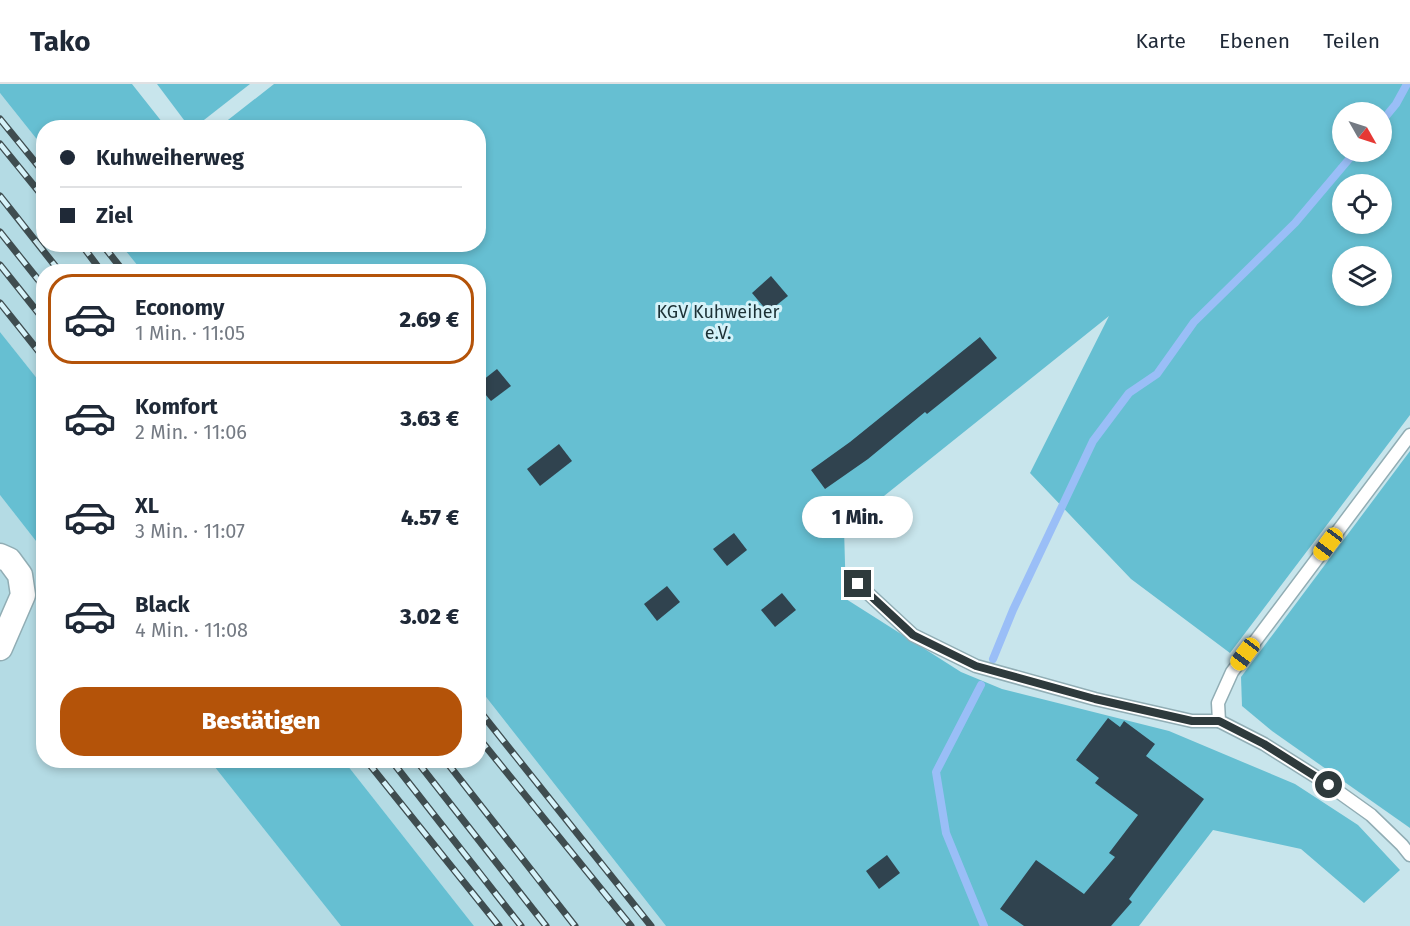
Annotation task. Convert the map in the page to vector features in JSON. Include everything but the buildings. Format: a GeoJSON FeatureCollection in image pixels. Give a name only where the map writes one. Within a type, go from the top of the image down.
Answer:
{"type":"FeatureCollection","features":[{"type":"Feature","properties":{"kind":"street"},"geometry":{"type":"LineString","coordinates":[[0,556],[9,560],[20,575],[23,595],[1,644]]}},
{"type":"Feature","properties":{"kind":"lane"},"geometry":{"type":"LineString","coordinates":[[1219,721],[1218,703],[1232,672],[1410,435]]}},
{"type":"Feature","properties":{"kind":"lane"},"geometry":{"type":"LineString","coordinates":[[858,584],[913,635],[976,666],[1095,699],[1192,721],[1219,721],[1264,744],[1371,814],[1410,855]]}},
{"type":"Feature","properties":{"kind":"shaded area"},"geometry":{"type":"Polygon","coordinates":[[[0,93],[36,138],[36,252],[127,252],[136,264],[36,264],[36,377],[0,332],[0,93]]]}},
{"type":"Feature","properties":{"kind":"shaded area"},"geometry":{"type":"Polygon","coordinates":[[[0,495],[36,541],[36,768],[216,768],[341,926],[0,926],[0,495]]]}},
{"type":"Feature","properties":{"kind":"shaded area"},"geometry":{"type":"Polygon","coordinates":[[[486,697],[666,926],[474,926],[350,768],[486,768],[486,697]]]}},
{"type":"Feature","properties":{"kind":"green space"},"geometry":{"type":"Polygon","coordinates":[[[0,84],[132,84],[160,120],[36,120],[36,138],[0,93],[0,84]]]}},
{"type":"Feature","properties":{"kind":"green space"},"geometry":{"type":"Polygon","coordinates":[[[157,84],[250,84],[204,120],[184,120],[157,84]]]}},
{"type":"Feature","properties":{"kind":"green space","name":"KGV Kuhweiher e.V."},"geometry":{"type":"Polygon","coordinates":[[[274,84],[1410,84],[1410,415],[1230,653],[1131,579],[1030,473],[1109,316],[844,528],[846,599],[961,672],[1002,689],[1169,731],[1295,784],[1358,825],[1400,870],[1364,903],[1301,849],[1213,830],[1139,926],[666,926],[486,697],[486,264],[136,264],[127,252],[486,252],[486,120],[228,120],[274,84]]]}},
{"type":"Feature","properties":{"kind":"green space"},"geometry":{"type":"Polygon","coordinates":[[[0,332],[36,377],[36,541],[0,495],[0,332]]]}},
{"type":"Feature","properties":{"kind":"green space"},"geometry":{"type":"Polygon","coordinates":[[[1410,451],[1410,828],[1272,731],[1242,706],[1241,677],[1410,451]]]}},
{"type":"Feature","properties":{"kind":"green space"},"geometry":{"type":"Polygon","coordinates":[[[216,768],[350,768],[474,926],[341,926],[216,768]]]}},
{"type":"Feature","properties":{"kind":"waterway"},"geometry":{"type":"LineString","coordinates":[[1392,109],[1407,84]]}},
{"type":"Feature","properties":{"kind":"waterway"},"geometry":{"type":"LineString","coordinates":[[993,659],[1013,610],[1093,441],[1129,393],[1157,374],[1194,322],[1295,223],[1347,162]]}},
{"type":"Feature","properties":{"kind":"waterway"},"geometry":{"type":"LineString","coordinates":[[981,685],[936,772],[946,833],[984,926]]}},
{"type":"Feature","properties":{"kind":"railway"},"geometry":{"type":"LineString","coordinates":[[0,119],[36,163]]}},
{"type":"Feature","properties":{"kind":"railway"},"geometry":{"type":"LineString","coordinates":[[0,144],[36,188]]}},
{"type":"Feature","properties":{"kind":"railway"},"geometry":{"type":"LineString","coordinates":[[0,196],[36,242]]}},
{"type":"Feature","properties":{"kind":"railway"},"geometry":{"type":"LineString","coordinates":[[0,232],[36,277]]}},
{"type":"Feature","properties":{"kind":"railway"},"geometry":{"type":"LineString","coordinates":[[44,252],[54,264]]}},
{"type":"Feature","properties":{"kind":"railway"},"geometry":{"type":"LineString","coordinates":[[87,252],[96,264]]}},
{"type":"Feature","properties":{"kind":"railway"},"geometry":{"type":"LineString","coordinates":[[108,252],[118,264]]}},
{"type":"Feature","properties":{"kind":"railway"},"geometry":{"type":"LineString","coordinates":[[0,265],[36,310]]}},
{"type":"Feature","properties":{"kind":"railway"},"geometry":{"type":"LineString","coordinates":[[0,303],[36,348]]}},
{"type":"Feature","properties":{"kind":"railway"},"geometry":{"type":"LineString","coordinates":[[486,719],[651,926]]}},
{"type":"Feature","properties":{"kind":"railway"},"geometry":{"type":"LineString","coordinates":[[486,747],[631,926]]}},
{"type":"Feature","properties":{"kind":"railway"},"geometry":{"type":"LineString","coordinates":[[372,768],[499,926]]}},
{"type":"Feature","properties":{"kind":"railway"},"geometry":{"type":"LineString","coordinates":[[397,768],[521,926]]}},
{"type":"Feature","properties":{"kind":"railway"},"geometry":{"type":"LineString","coordinates":[[422,768],[546,926]]}},
{"type":"Feature","properties":{"kind":"railway"},"geometry":{"type":"LineString","coordinates":[[451,768],[575,926]]}},
{"type":"Feature","properties":{"kind":"route"},"geometry":{"type":"LineString","coordinates":[[858,584],[913,635],[976,666],[1095,699],[1192,721],[1219,721],[1264,744],[1329,785]]}}]}
